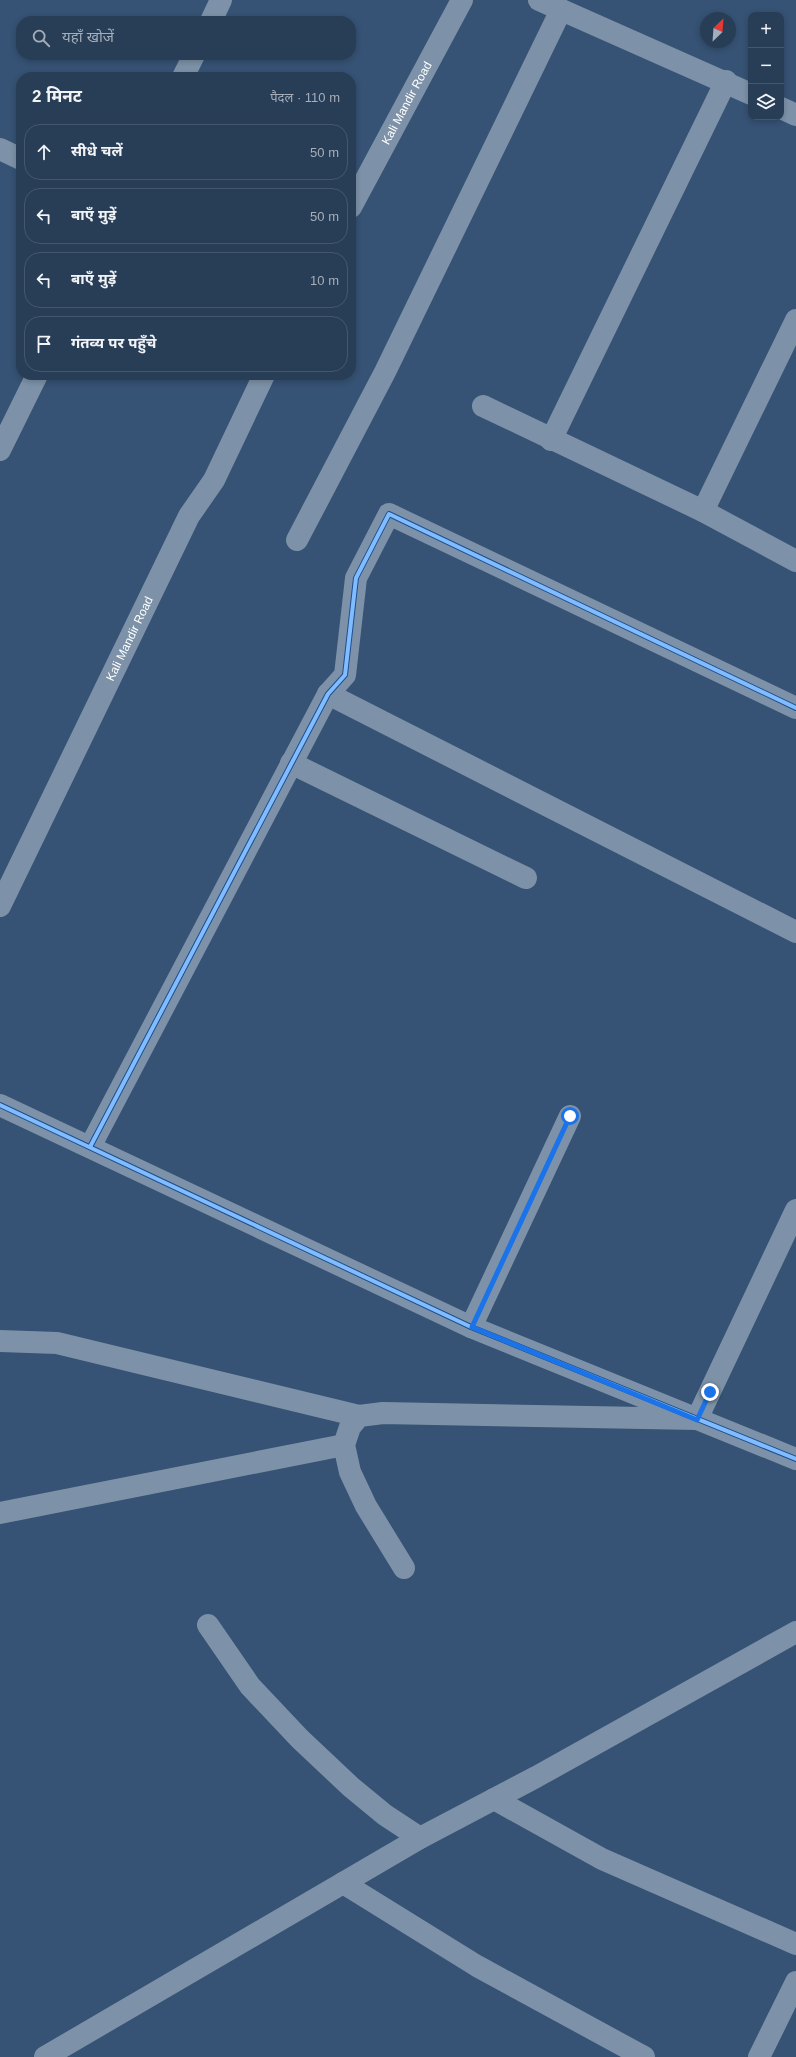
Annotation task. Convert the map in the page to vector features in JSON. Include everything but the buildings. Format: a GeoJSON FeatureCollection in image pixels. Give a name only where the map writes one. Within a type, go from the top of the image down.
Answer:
{"type":"FeatureCollection","features":[{"type":"Feature","properties":{"kind":"street"},"geometry":{"type":"LineString","coordinates":[[213,16],[221,0]]}},
{"type":"Feature","properties":{"kind":"street","name":"Kali Mandir Road"},"geometry":{"type":"LineString","coordinates":[[356,198],[462,0]]}},
{"type":"Feature","properties":{"kind":"street"},"geometry":{"type":"LineString","coordinates":[[539,0],[726,81],[748,92]]}},
{"type":"Feature","properties":{"kind":"street"},"geometry":{"type":"LineString","coordinates":[[297,540],[385,372],[560,10]]}},
{"type":"Feature","properties":{"kind":"street"},"geometry":{"type":"LineString","coordinates":[[186,72],[192,60]]}},
{"type":"Feature","properties":{"kind":"street"},"geometry":{"type":"LineString","coordinates":[[551,440],[726,81]]}},
{"type":"Feature","properties":{"kind":"street"},"geometry":{"type":"LineString","coordinates":[[784,109],[796,115]]}},
{"type":"Feature","properties":{"kind":"street"},"geometry":{"type":"LineString","coordinates":[[0,149],[16,157]]}},
{"type":"Feature","properties":{"kind":"street"},"geometry":{"type":"LineString","coordinates":[[703,511],[796,320]]}},
{"type":"Feature","properties":{"kind":"street"},"geometry":{"type":"LineString","coordinates":[[0,450],[35,380]]}},
{"type":"Feature","properties":{"kind":"street","name":"Kali Mandir Road"},"geometry":{"type":"LineString","coordinates":[[0,906],[186,523],[214,480],[262,380]]}},
{"type":"Feature","properties":{"kind":"street"},"geometry":{"type":"LineString","coordinates":[[483,406],[551,440],[703,511],[796,561]]}},
{"type":"Feature","properties":{"kind":"street"},"geometry":{"type":"LineString","coordinates":[[90,1147],[328,694],[345,675],[356,578],[388,514],[796,708]]}},
{"type":"Feature","properties":{"kind":"street"},"geometry":{"type":"LineString","coordinates":[[328,694],[796,932]]}},
{"type":"Feature","properties":{"kind":"street"},"geometry":{"type":"LineString","coordinates":[[291,763],[526,878]]}},
{"type":"Feature","properties":{"kind":"street"},"geometry":{"type":"LineString","coordinates":[[0,1105],[472,1327],[697,1420],[796,1459]]}},
{"type":"Feature","properties":{"kind":"street"},"geometry":{"type":"LineString","coordinates":[[472,1327],[570,1116]]}},
{"type":"Feature","properties":{"kind":"street"},"geometry":{"type":"LineString","coordinates":[[697,1420],[796,1210]]}},
{"type":"Feature","properties":{"kind":"street"},"geometry":{"type":"LineString","coordinates":[[0,1341],[58,1343],[359,1416],[382,1413],[697,1420]]}},
{"type":"Feature","properties":{"kind":"street"},"geometry":{"type":"LineString","coordinates":[[359,1416],[350,1427],[344,1445],[350,1472],[366,1506],[404,1568]]}},
{"type":"Feature","properties":{"kind":"street"},"geometry":{"type":"LineString","coordinates":[[0,1513],[344,1445]]}},
{"type":"Feature","properties":{"kind":"street"},"geometry":{"type":"LineString","coordinates":[[208,1625],[250,1686],[300,1739],[356,1791],[385,1815],[420,1838]]}},
{"type":"Feature","properties":{"kind":"street"},"geometry":{"type":"LineString","coordinates":[[45,2057],[420,1838],[494,1799],[796,1632]]}},
{"type":"Feature","properties":{"kind":"street"},"geometry":{"type":"LineString","coordinates":[[494,1799],[602,1859],[796,1944]]}},
{"type":"Feature","properties":{"kind":"street"},"geometry":{"type":"LineString","coordinates":[[343,1883],[477,1966],[644,2057]]}},
{"type":"Feature","properties":{"kind":"street"},"geometry":{"type":"LineString","coordinates":[[760,2057],[796,1982]]}},
{"type":"Feature","properties":{"kind":"cycle path"},"geometry":{"type":"LineString","coordinates":[[90,1147],[328,694],[345,675],[356,578],[389,514],[796,708]]}},
{"type":"Feature","properties":{"kind":"cycle path"},"geometry":{"type":"LineString","coordinates":[[0,1105],[471,1327],[796,1459]]}},
{"type":"Feature","properties":{"kind":"route"},"geometry":{"type":"LineString","coordinates":[[570,1116],[472,1327],[697,1420],[710,1392]]}}]}
